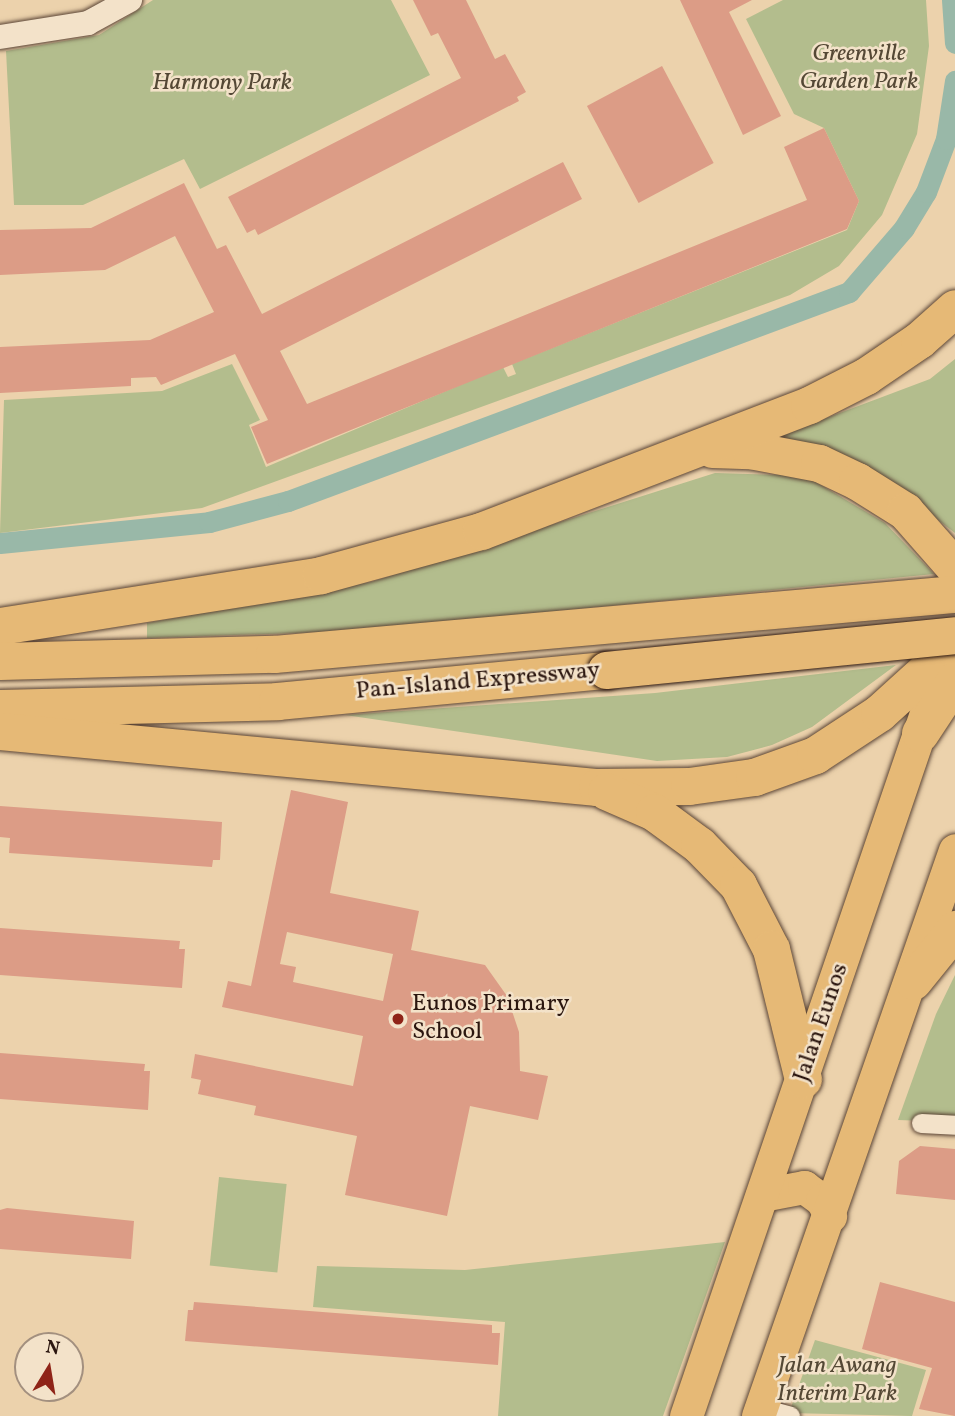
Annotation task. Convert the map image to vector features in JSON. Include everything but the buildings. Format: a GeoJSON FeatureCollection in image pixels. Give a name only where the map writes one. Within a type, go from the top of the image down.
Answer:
{"type":"FeatureCollection","features":[{"type":"Feature","properties":{"kind":"highway"},"geometry":{"type":"LineString","coordinates":[[0,626],[321,575],[481,531],[810,405],[866,376],[919,341],[955,308]]}},
{"type":"Feature","properties":{"kind":"highway"},"geometry":{"type":"LineString","coordinates":[[697,449],[750,450],[819,463],[905,511],[955,568]]}},
{"type":"Feature","properties":{"kind":"highway","name":"Pan-Island Expressway"},"geometry":{"type":"LineString","coordinates":[[0,661],[274,654],[601,628],[955,594]]}},
{"type":"Feature","properties":{"kind":"highway"},"geometry":{"type":"LineString","coordinates":[[920,733],[953,649]]}},
{"type":"Feature","properties":{"kind":"highway"},"geometry":{"type":"LineString","coordinates":[[0,731],[597,787],[689,786],[754,777],[803,760],[879,713],[953,649]]}},
{"type":"Feature","properties":{"kind":"highway","name":"Pan-Island Expressway"},"geometry":{"type":"LineString","coordinates":[[0,708],[277,701],[606,670],[953,649]]}},
{"type":"Feature","properties":{"kind":"highway","name":"Jalan Eunos"},"geometry":{"type":"LineString","coordinates":[[686,1416],[920,733]]}},
{"type":"Feature","properties":{"kind":"highway"},"geometry":{"type":"LineString","coordinates":[[597,787],[654,812],[699,845],[738,885],[771,949],[792,1021],[803,1079]]}},
{"type":"Feature","properties":{"kind":"highway"},"geometry":{"type":"LineString","coordinates":[[770,1413],[830,1216],[955,850]]}},
{"type":"Feature","properties":{"kind":"highway"},"geometry":{"type":"LineString","coordinates":[[912,981],[955,929]]}},
{"type":"Feature","properties":{"kind":"highway"},"geometry":{"type":"LineString","coordinates":[[762,1195],[804,1187],[822,1200],[830,1216]]}},
{"type":"Feature","properties":{"kind":"street"},"geometry":{"type":"LineString","coordinates":[[0,37],[88,23],[130,0]]}},
{"type":"Feature","properties":{"kind":"street"},"geometry":{"type":"LineString","coordinates":[[921,1124],[955,1125]]}},
{"type":"Feature","properties":{"kind":"green space","name":"Harmony Park"},"geometry":{"type":"Polygon","coordinates":[[[153,0],[391,0],[430,75],[200,189],[184,159],[83,205],[14,205],[6,51],[99,35],[153,0]]]}},
{"type":"Feature","properties":{"kind":"green space","name":"Greenville Garden Park"},"geometry":{"type":"Polygon","coordinates":[[[783,0],[926,0],[929,46],[917,134],[882,215],[839,266],[790,295],[202,508],[0,533],[4,400],[162,391],[232,364],[260,420],[249,425],[266,467],[503,367],[508,377],[516,374],[512,364],[847,230],[859,201],[824,128],[794,114],[746,19],[783,0]]]}},
{"type":"Feature","properties":{"kind":"green space"},"geometry":{"type":"Polygon","coordinates":[[[955,359],[955,533],[933,516],[768,440],[930,379],[955,359]]]}},
{"type":"Feature","properties":{"kind":"green space"},"geometry":{"type":"Polygon","coordinates":[[[715,473],[783,475],[814,481],[885,523],[934,574],[355,631],[147,638],[147,623],[371,582],[715,473]]]}},
{"type":"Feature","properties":{"kind":"green space"},"geometry":{"type":"Polygon","coordinates":[[[896,665],[812,727],[772,745],[727,757],[657,761],[345,715],[655,693],[896,665]]]}},
{"type":"Feature","properties":{"kind":"green space"},"geometry":{"type":"Polygon","coordinates":[[[955,975],[955,1122],[898,1120],[936,1014],[955,975]]]}},
{"type":"Feature","properties":{"kind":"green space"},"geometry":{"type":"Polygon","coordinates":[[[219,1177],[287,1184],[277,1273],[210,1266],[219,1177]]]}},
{"type":"Feature","properties":{"kind":"green space"},"geometry":{"type":"Polygon","coordinates":[[[725,1242],[663,1416],[498,1416],[505,1322],[313,1307],[317,1266],[465,1270],[725,1242]]]}},
{"type":"Feature","properties":{"kind":"green space","name":"Jalan Awang Interim Park"},"geometry":{"type":"Polygon","coordinates":[[[815,1340],[926,1370],[912,1416],[789,1413],[815,1340]]]}},
{"type":"Feature","properties":{"kind":"waterway"},"geometry":{"type":"LineString","coordinates":[[952,0],[955,43]]}},
{"type":"Feature","properties":{"kind":"waterway"},"geometry":{"type":"LineString","coordinates":[[0,543],[209,522],[288,501],[849,292],[904,228],[926,192],[946,139],[955,81]]}},
{"type":"Feature","properties":{"kind":"place","name":"Eunos Primary School"},"geometry":{"type":"Point","coordinates":[398,1019]}}]}
